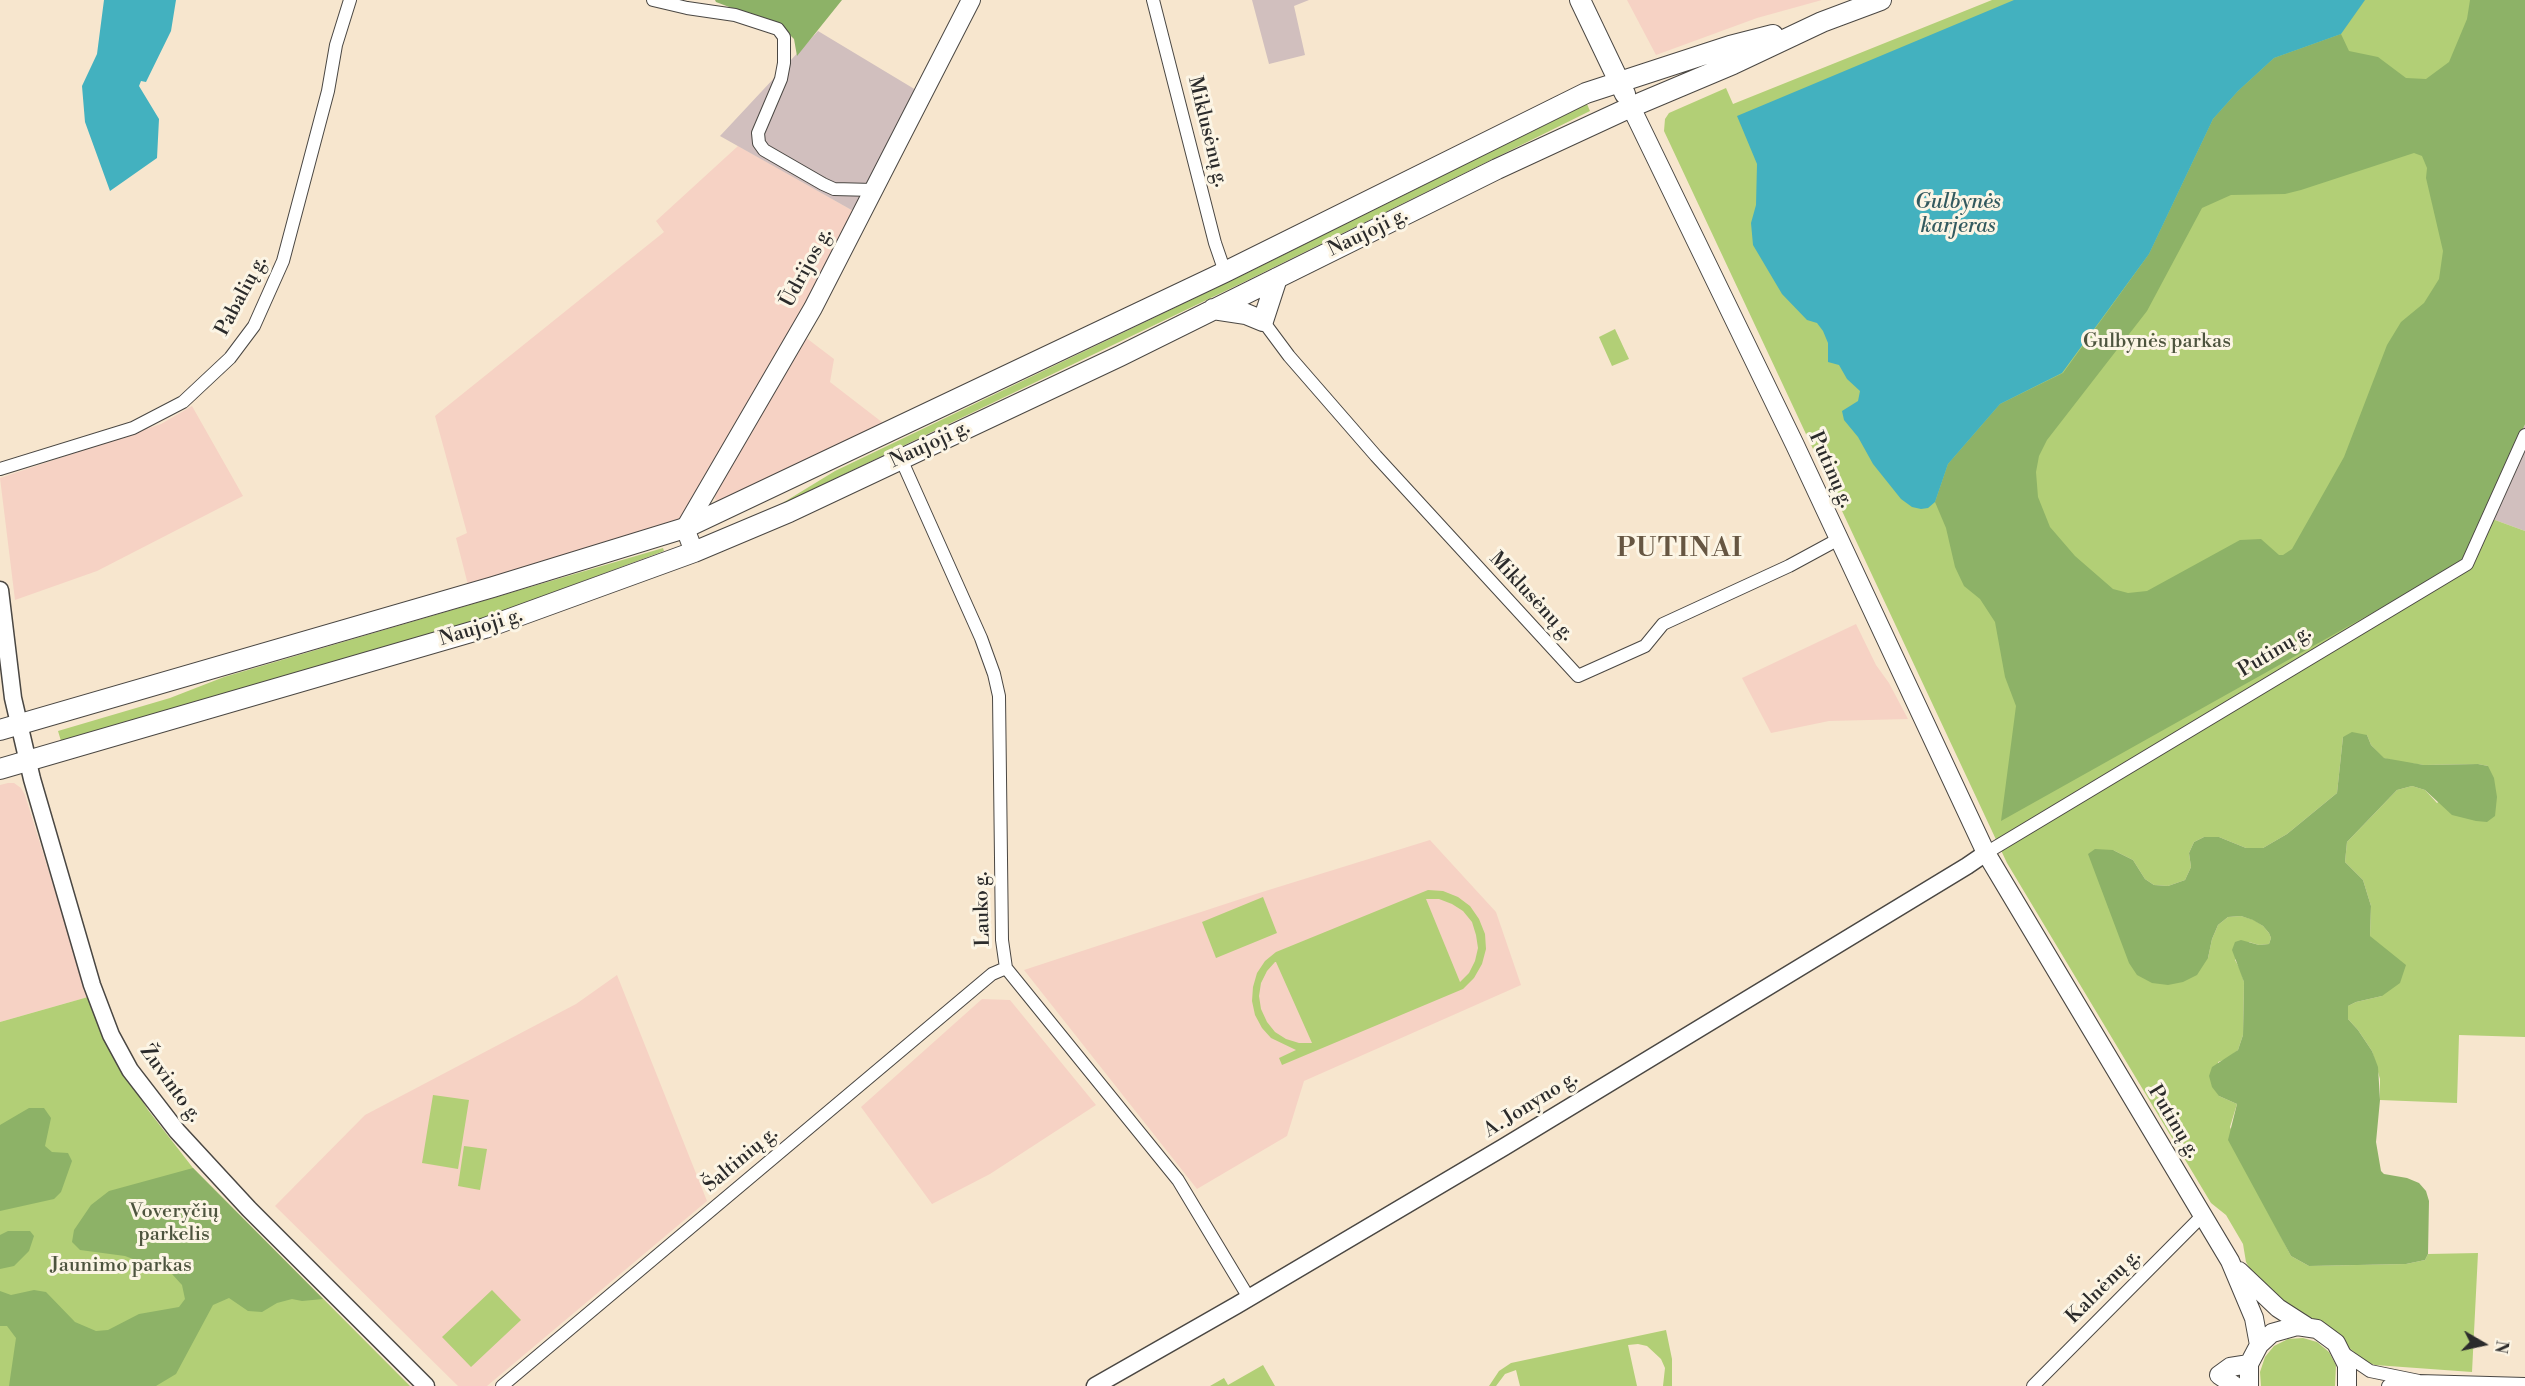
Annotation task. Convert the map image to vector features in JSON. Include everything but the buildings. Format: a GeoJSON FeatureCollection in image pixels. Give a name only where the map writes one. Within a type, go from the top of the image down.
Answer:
{"type":"FeatureCollection","features":[{"type":"Feature","properties":{"kind":"main road","name":"Ūdrijos g."},"geometry":{"type":"LineString","coordinates":[[685,528],[813,308],[971,0]]}},
{"type":"Feature","properties":{"kind":"main road"},"geometry":{"type":"LineString","coordinates":[[1580,0],[1631,107]]}},
{"type":"Feature","properties":{"kind":"main road","name":"Naujoji g."},"geometry":{"type":"LineString","coordinates":[[0,769],[485,628],[694,552],[789,512],[901,459],[1497,169],[1822,22],[1881,0]]}},
{"type":"Feature","properties":{"kind":"main road","name":"Naujoji g."},"geometry":{"type":"LineString","coordinates":[[0,730],[573,563],[685,528],[1226,272],[1586,93],[1730,46],[1822,22]]}},
{"type":"Feature","properties":{"kind":"main road","name":"Putinų g."},"geometry":{"type":"LineString","coordinates":[[1631,107],[1795,445],[1837,540],[1986,853],[2230,1261],[2254,1318],[2259,1345]]}},
{"type":"Feature","properties":{"kind":"main road"},"geometry":{"type":"LineString","coordinates":[[1213,309],[1246,314],[1263,321],[1277,278]]}},
{"type":"Feature","properties":{"kind":"main road"},"geometry":{"type":"LineString","coordinates":[[685,528],[694,552]]}},
{"type":"Feature","properties":{"kind":"main road","name":"Putinų g."},"geometry":{"type":"LineString","coordinates":[[2230,1261],[2278,1308],[2306,1326],[2327,1335],[2342,1352]]}},
{"type":"Feature","properties":{"kind":"main road"},"geometry":{"type":"LineString","coordinates":[[2249,1386],[2250,1364],[2259,1345],[2280,1329],[2306,1326]]}},
{"type":"Feature","properties":{"kind":"main road"},"geometry":{"type":"LineString","coordinates":[[2342,1352],[2347,1365],[2347,1386]]}},
{"type":"Feature","properties":{"kind":"main road"},"geometry":{"type":"LineString","coordinates":[[2235,1386],[2219,1375],[2230,1367],[2250,1364]]}},
{"type":"Feature","properties":{"kind":"street","name":"Pabalių g."},"geometry":{"type":"LineString","coordinates":[[0,469],[134,428],[183,402],[231,358],[254,326],[283,261],[328,92],[336,45],[350,0]]}},
{"type":"Feature","properties":{"kind":"street"},"geometry":{"type":"LineString","coordinates":[[653,0],[735,15],[778,29],[784,37],[782,71],[758,133],[759,143],[764,150],[834,189],[873,190]]}},
{"type":"Feature","properties":{"kind":"street","name":"Miklusėnų g."},"geometry":{"type":"LineString","coordinates":[[1153,0],[1215,243],[1226,272]]}},
{"type":"Feature","properties":{"kind":"street","name":"Miklusėnų g."},"geometry":{"type":"LineString","coordinates":[[1263,321],[1289,356],[1376,456],[1578,676],[1645,646],[1663,624],[1789,566],[1837,540]]}},
{"type":"Feature","properties":{"kind":"street","name":"Putinų g."},"geometry":{"type":"LineString","coordinates":[[1986,853],[2467,564],[2525,435]]}},
{"type":"Feature","properties":{"kind":"street","name":"Lauko g."},"geometry":{"type":"LineString","coordinates":[[901,459],[981,638],[999,696],[1002,940],[1006,968],[1178,1179],[1249,1298]]}},
{"type":"Feature","properties":{"kind":"street","name":"Žuvinto g."},"geometry":{"type":"LineString","coordinates":[[0,590],[12,691],[28,760],[62,886],[92,984],[111,1035],[129,1070],[177,1131],[249,1209],[426,1386]]}},
{"type":"Feature","properties":{"kind":"street","name":"A. Jonyno g."},"geometry":{"type":"LineString","coordinates":[[1095,1386],[1514,1141],[1986,853]]}},
{"type":"Feature","properties":{"kind":"street","name":"Šaltinių g."},"geometry":{"type":"LineString","coordinates":[[502,1386],[992,974],[1006,968]]}},
{"type":"Feature","properties":{"kind":"street","name":"Kalnėnų g."},"geometry":{"type":"LineString","coordinates":[[2033,1386],[2202,1216]]}},
{"type":"Feature","properties":{"kind":"street"},"geometry":{"type":"LineString","coordinates":[[2342,1352],[2370,1371],[2419,1381]]}},
{"type":"Feature","properties":{"kind":"street"},"geometry":{"type":"LineString","coordinates":[[2388,1386],[2419,1381],[2525,1383]]}},
{"type":"Feature","properties":{"kind":"shaded area"},"geometry":{"type":"Polygon","coordinates":[[[1252,0],[1309,0],[1294,6],[1305,55],[1269,64],[1252,0]]]}},
{"type":"Feature","properties":{"kind":"shaded area"},"geometry":{"type":"Polygon","coordinates":[[[1627,0],[1822,0],[1757,18],[1656,55],[1627,0]]]}},
{"type":"Feature","properties":{"kind":"shaded area"},"geometry":{"type":"Polygon","coordinates":[[[818,31],[916,90],[855,212],[720,136],[818,31]]]}},
{"type":"Feature","properties":{"kind":"shaded area"},"geometry":{"type":"Polygon","coordinates":[[[738,146],[855,212],[795,329],[679,520],[468,585],[456,538],[467,533],[435,416],[664,232],[656,221],[738,146]]]}},
{"type":"Feature","properties":{"kind":"shaded area"},"geometry":{"type":"Polygon","coordinates":[[[805,337],[834,359],[830,382],[887,426],[718,502],[715,499],[715,493],[805,337]]]}},
{"type":"Feature","properties":{"kind":"shaded area"},"geometry":{"type":"Polygon","coordinates":[[[192,406],[243,496],[97,571],[15,600],[0,478],[161,424],[192,406]]]}},
{"type":"Feature","properties":{"kind":"shaded area"},"geometry":{"type":"Polygon","coordinates":[[[2525,424],[2525,531],[2484,516],[2525,424]]]}},
{"type":"Feature","properties":{"kind":"shaded area"},"geometry":{"type":"Polygon","coordinates":[[[1856,624],[1876,665],[1889,683],[1908,719],[1829,721],[1771,733],[1742,678],[1856,624]]]}},
{"type":"Feature","properties":{"kind":"shaded area"},"geometry":{"type":"Polygon","coordinates":[[[14,783],[25,795],[88,997],[0,1022],[0,785],[14,783]]]}},
{"type":"Feature","properties":{"kind":"shaded area"},"geometry":{"type":"Polygon","coordinates":[[[1430,840],[1496,912],[1521,985],[1304,1081],[1287,1136],[1197,1189],[1024,970],[1259,893],[1430,840]]]}},
{"type":"Feature","properties":{"kind":"shaded area"},"geometry":{"type":"Polygon","coordinates":[[[617,975],[707,1201],[487,1386],[458,1386],[275,1206],[365,1115],[576,1004],[617,975]]]}},
{"type":"Feature","properties":{"kind":"shaded area"},"geometry":{"type":"Polygon","coordinates":[[[982,999],[1010,1000],[1096,1105],[990,1174],[932,1204],[861,1107],[982,999]]]}},
{"type":"Feature","properties":{"kind":"green space"},"geometry":{"type":"Polygon","coordinates":[[[715,0],[842,0],[797,56],[794,39],[782,27],[715,0]]]}},
{"type":"Feature","properties":{"kind":"green space","name":"Gulbynės parkas"},"geometry":{"type":"Polygon","coordinates":[[[1992,0],[2525,0],[2525,424],[2484,516],[2525,531],[2525,1037],[2459,1035],[2457,1103],[2380,1100],[2380,1079],[2372,1051],[2348,1019],[2348,1006],[2382,996],[2370,936],[2371,906],[2363,880],[2345,862],[2347,842],[2397,790],[2412,786],[2425,790],[2437,803],[2488,766],[2478,764],[2424,765],[2400,762],[2383,758],[2371,745],[2367,735],[2343,737],[2337,793],[2287,834],[2263,848],[2246,848],[2219,837],[2204,837],[2194,842],[2189,853],[2191,867],[2185,880],[2168,886],[2154,885],[2145,879],[2133,860],[2113,850],[2208,958],[2218,925],[2228,917],[2241,916],[2254,920],[2269,933],[2271,938],[2269,944],[2259,945],[2249,942],[2235,960],[2244,982],[2243,1035],[2238,1050],[2227,1059],[2218,1062],[2219,1096],[2237,1104],[2230,1127],[2261,1198],[2291,1256],[2309,1266],[2406,1264],[2425,1260],[2428,1254],[2478,1253],[2472,1372],[2375,1365],[2366,1362],[2330,1332],[2269,1293],[2256,1280],[2246,1262],[2243,1244],[2226,1215],[2211,1203],[2007,863],[1664,131],[1665,119],[1669,113],[1726,88],[1733,104],[1992,0]]]}},
{"type":"Feature","properties":{"kind":"green space"},"geometry":{"type":"Polygon","coordinates":[[[2470,0],[2525,0],[2525,424],[2463,562],[2001,821],[2016,706],[2005,677],[1995,622],[1980,599],[1964,586],[1955,567],[1946,528],[1935,502],[1948,464],[2000,404],[2063,373],[2149,254],[2213,119],[2238,91],[2274,58],[2341,34],[2349,51],[2378,57],[2406,78],[2426,79],[2449,62],[2467,19],[2470,0]],[[2414,153],[2285,194],[2231,195],[2202,208],[2147,311],[2047,440],[2039,456],[2036,472],[2038,497],[2050,527],[2075,556],[2113,589],[2128,593],[2147,591],[2240,540],[2261,539],[2279,555],[2292,549],[2344,457],[2387,345],[2401,322],[2424,303],[2439,279],[2443,251],[2426,178],[2427,168],[2422,156],[2414,153]]]}},
{"type":"Feature","properties":{"kind":"green space"},"geometry":{"type":"Polygon","coordinates":[[[1587,104],[1590,111],[1246,281],[776,507],[835,471],[1243,275],[1587,104]]]}},
{"type":"Feature","properties":{"kind":"green space"},"geometry":{"type":"Polygon","coordinates":[[[1615,329],[1629,359],[1612,366],[1599,337],[1615,329]]]}},
{"type":"Feature","properties":{"kind":"green space"},"geometry":{"type":"Polygon","coordinates":[[[663,548],[664,551],[487,617],[61,741],[58,731],[170,698],[224,677],[663,548]]]}},
{"type":"Feature","properties":{"kind":"green space"},"geometry":{"type":"Polygon","coordinates":[[[2352,732],[2367,735],[2371,745],[2384,758],[2424,765],[2478,764],[2488,766],[2494,778],[2497,797],[2495,816],[2487,822],[2452,815],[2425,790],[2412,786],[2397,790],[2347,842],[2345,862],[2363,880],[2371,906],[2370,936],[2406,965],[2400,983],[2382,996],[2348,1006],[2348,1019],[2372,1051],[2378,1067],[2380,1100],[2376,1142],[2381,1171],[2384,1174],[2407,1178],[2419,1183],[2426,1191],[2429,1201],[2428,1254],[2425,1260],[2406,1264],[2309,1266],[2291,1256],[2228,1140],[2237,1104],[2219,1096],[2212,1087],[2209,1076],[2212,1067],[2238,1050],[2243,1035],[2244,982],[2232,950],[2235,942],[2241,940],[2259,945],[2269,944],[2271,938],[2269,933],[2253,920],[2241,916],[2228,917],[2218,925],[2208,958],[2197,975],[2183,982],[2168,985],[2152,983],[2137,975],[2129,963],[2088,854],[2095,849],[2113,850],[2133,860],[2145,879],[2154,885],[2168,886],[2185,880],[2191,867],[2189,853],[2194,842],[2204,837],[2219,837],[2246,848],[2263,848],[2287,834],[2337,793],[2343,737],[2352,732]]]}},
{"type":"Feature","properties":{"kind":"green space"},"geometry":{"type":"Polygon","coordinates":[[[1428,890],[1443,891],[1458,897],[1470,906],[1485,934],[1486,949],[1482,964],[1474,978],[1463,989],[1282,1065],[1279,1058],[1296,1050],[1271,1038],[1262,1028],[1255,1015],[1252,1001],[1257,973],[1265,961],[1276,952],[1428,890]],[[1426,899],[1460,982],[1469,973],[1478,948],[1472,922],[1463,911],[1452,904],[1439,899],[1426,899]],[[1276,962],[1261,983],[1259,996],[1261,1009],[1275,1032],[1299,1043],[1312,1043],[1276,962]]]}},
{"type":"Feature","properties":{"kind":"green space"},"geometry":{"type":"Polygon","coordinates":[[[1263,897],[1277,933],[1216,958],[1202,922],[1263,897]]]}},
{"type":"Feature","properties":{"kind":"green space","name":"Jaunimo parkas"},"geometry":{"type":"Polygon","coordinates":[[[88,997],[116,1059],[148,1110],[193,1168],[410,1386],[0,1386],[0,1022],[88,997]]]}},
{"type":"Feature","properties":{"kind":"green space"},"geometry":{"type":"Polygon","coordinates":[[[433,1095],[469,1100],[458,1169],[422,1163],[433,1095]]]}},
{"type":"Feature","properties":{"kind":"green space"},"geometry":{"type":"Polygon","coordinates":[[[29,1108],[44,1108],[51,1118],[45,1146],[52,1152],[68,1153],[72,1161],[61,1192],[54,1199],[0,1211],[0,1125],[29,1108]]]}},
{"type":"Feature","properties":{"kind":"green space"},"geometry":{"type":"Polygon","coordinates":[[[464,1146],[487,1149],[480,1190],[458,1186],[464,1146]]]}},
{"type":"Feature","properties":{"kind":"green space","name":"Voveryčių parkelis"},"geometry":{"type":"Polygon","coordinates":[[[193,1168],[323,1299],[302,1301],[292,1299],[277,1303],[262,1312],[248,1311],[229,1298],[213,1305],[176,1374],[156,1386],[9,1386],[16,1338],[7,1326],[0,1326],[0,1291],[11,1295],[34,1290],[46,1292],[75,1322],[96,1331],[108,1330],[139,1314],[179,1307],[185,1299],[182,1285],[172,1274],[125,1256],[80,1250],[72,1242],[74,1230],[91,1205],[109,1191],[193,1168]]]}},
{"type":"Feature","properties":{"kind":"green space"},"geometry":{"type":"Polygon","coordinates":[[[8,1231],[30,1231],[34,1236],[29,1251],[14,1266],[0,1269],[0,1235],[8,1231]]]}},
{"type":"Feature","properties":{"kind":"green space"},"geometry":{"type":"Polygon","coordinates":[[[492,1290],[521,1320],[471,1367],[442,1337],[492,1290]]]}},
{"type":"Feature","properties":{"kind":"green space"},"geometry":{"type":"Polygon","coordinates":[[[1666,1330],[1672,1359],[1672,1386],[1663,1386],[1665,1368],[1661,1359],[1647,1346],[1638,1344],[1628,1345],[1637,1386],[1520,1386],[1516,1370],[1505,1374],[1496,1386],[1489,1386],[1499,1371],[1511,1363],[1666,1330]]]}},
{"type":"Feature","properties":{"kind":"green space"},"geometry":{"type":"Polygon","coordinates":[[[2303,1338],[2317,1342],[2329,1352],[2336,1365],[2335,1386],[2261,1386],[2260,1372],[2265,1357],[2274,1346],[2288,1339],[2303,1338]]]}},
{"type":"Feature","properties":{"kind":"green space"},"geometry":{"type":"Polygon","coordinates":[[[1263,1365],[1275,1386],[1210,1386],[1224,1378],[1228,1385],[1263,1365]]]}},
{"type":"Feature","properties":{"kind":"water"},"geometry":{"type":"Polygon","coordinates":[[[104,0],[176,0],[171,31],[146,82],[141,81],[139,86],[159,119],[157,158],[110,191],[85,122],[82,86],[97,54],[104,0]]]}},
{"type":"Feature","properties":{"kind":"water","name":"Gulbynės karjeras"},"geometry":{"type":"Polygon","coordinates":[[[2014,0],[2365,0],[2341,34],[2274,58],[2238,91],[2213,119],[2149,254],[2062,373],[2000,404],[1948,464],[1935,502],[1928,508],[1921,509],[1912,507],[1901,499],[1873,464],[1858,437],[1844,420],[1842,411],[1858,401],[1860,391],[1847,379],[1839,365],[1828,362],[1828,343],[1823,331],[1817,323],[1807,320],[1782,294],[1753,245],[1751,223],[1756,205],[1757,164],[1737,116],[2014,0]]]}},
{"type":"Feature","properties":{"kind":"district","name":"PUTINAI"},"geometry":{"type":"Point","coordinates":[1680,550]}}]}
